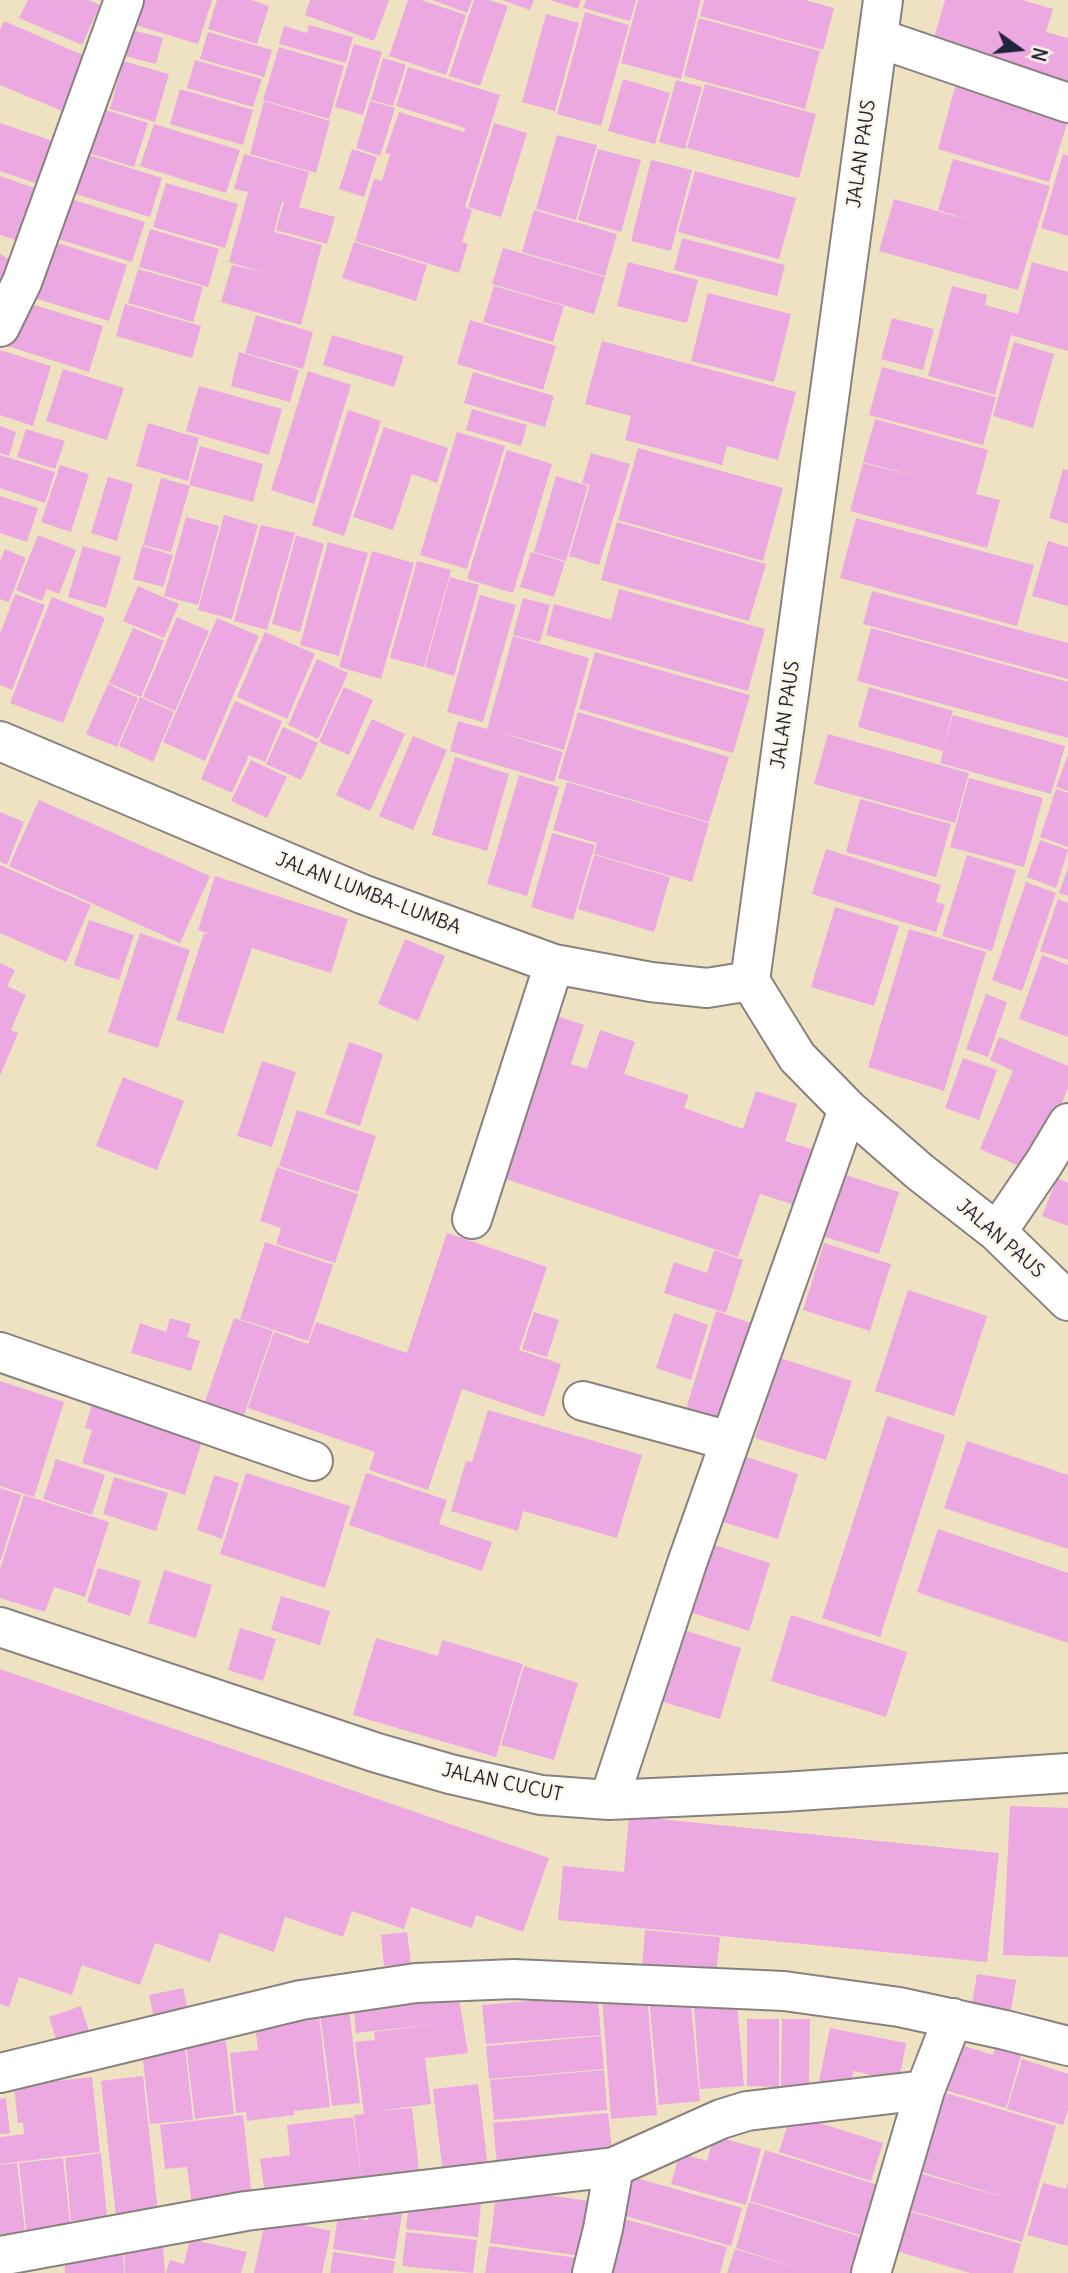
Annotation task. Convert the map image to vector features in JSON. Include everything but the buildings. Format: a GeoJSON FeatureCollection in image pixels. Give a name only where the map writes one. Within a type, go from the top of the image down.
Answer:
{"type":"FeatureCollection","features":[{"type":"Feature","properties":{"kind":"street"},"geometry":{"type":"LineString","coordinates":[[0,327],[22,282],[124,0]]}},
{"type":"Feature","properties":{"kind":"street","name":"JALAN PAUS"},"geometry":{"type":"LineString","coordinates":[[883,0],[750,981],[797,1057],[848,1109],[920,1172],[997,1232],[1068,1301]]}},
{"type":"Feature","properties":{"kind":"street"},"geometry":{"type":"LineString","coordinates":[[878,38],[1068,103]]}},
{"type":"Feature","properties":{"kind":"street","name":"JALAN LUMBA-LUMBA"},"geometry":{"type":"LineString","coordinates":[[0,741],[362,894],[554,964],[651,982],[707,988],[750,981]]}},
{"type":"Feature","properties":{"kind":"street"},"geometry":{"type":"LineString","coordinates":[[471,1219],[554,964]]}},
{"type":"Feature","properties":{"kind":"street"},"geometry":{"type":"LineString","coordinates":[[609,1800],[687,1563],[848,1109]]}},
{"type":"Feature","properties":{"kind":"street"},"geometry":{"type":"LineString","coordinates":[[997,1232],[1044,1164],[1068,1123]]}},
{"type":"Feature","properties":{"kind":"street"},"geometry":{"type":"LineString","coordinates":[[0,1352],[313,1461]]}},
{"type":"Feature","properties":{"kind":"street"},"geometry":{"type":"LineString","coordinates":[[583,1401],[730,1441]]}},
{"type":"Feature","properties":{"kind":"street","name":"JALAN CUCUT"},"geometry":{"type":"LineString","coordinates":[[0,1627],[377,1753],[450,1774],[541,1795],[609,1800],[783,1792],[1068,1773]]}},
{"type":"Feature","properties":{"kind":"street"},"geometry":{"type":"LineString","coordinates":[[0,2073],[301,2000],[416,1983],[514,1979],[784,1991],[900,2007],[1068,2046]]}},
{"type":"Feature","properties":{"kind":"street"},"geometry":{"type":"LineString","coordinates":[[871,2273],[925,2090],[953,2018]]}},
{"type":"Feature","properties":{"kind":"street"},"geometry":{"type":"LineString","coordinates":[[0,2256],[246,2211],[614,2167],[721,2119],[747,2111],[925,2090]]}},
{"type":"Feature","properties":{"kind":"street"},"geometry":{"type":"LineString","coordinates":[[592,2273],[614,2167]]}}]}
